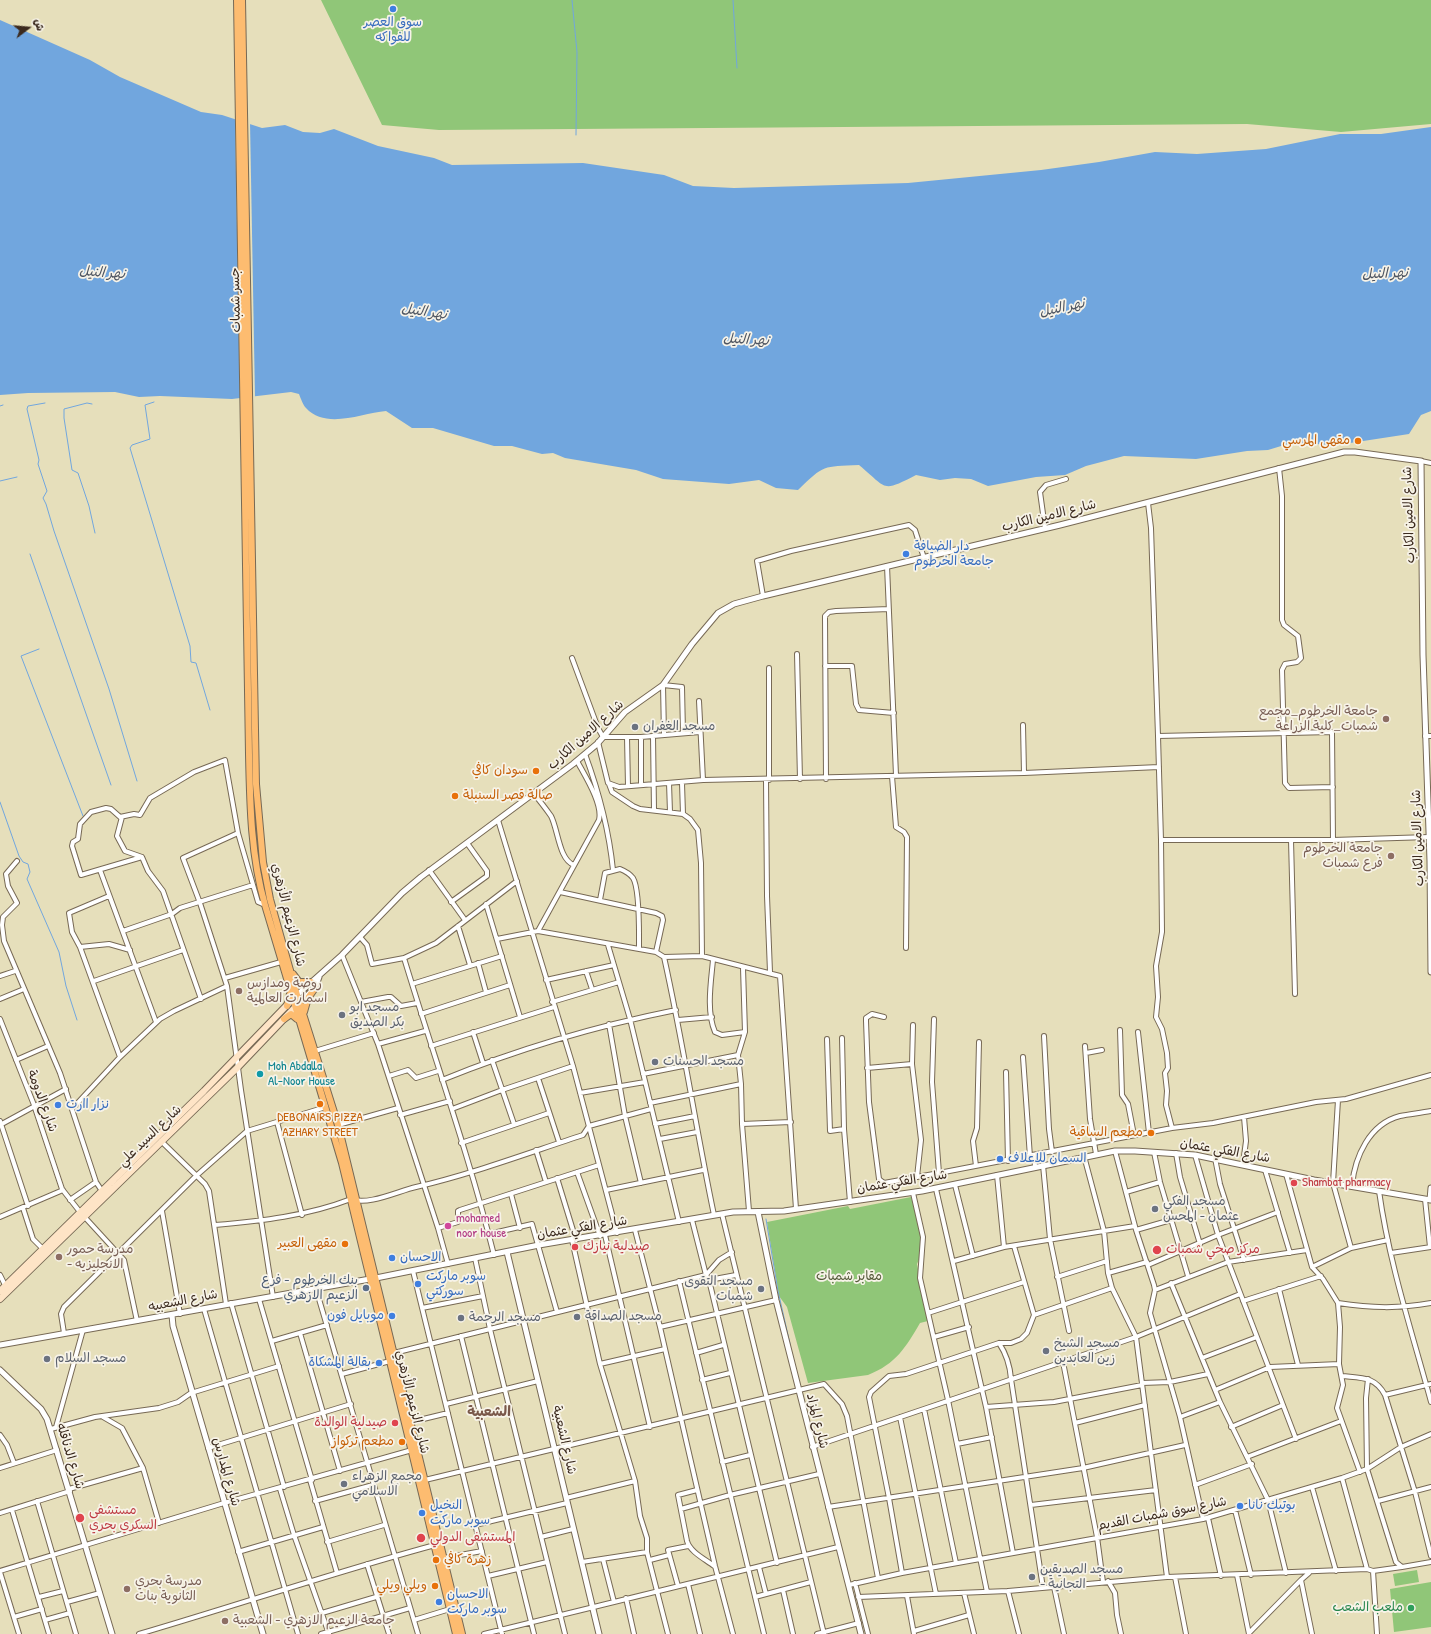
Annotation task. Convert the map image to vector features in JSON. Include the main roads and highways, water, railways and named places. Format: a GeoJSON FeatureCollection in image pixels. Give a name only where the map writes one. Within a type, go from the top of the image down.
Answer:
{"type":"FeatureCollection","features":[{"type":"Feature","properties":{"kind":"main road","name":"جسر شمبات"},"geometry":{"type":"LineString","coordinates":[[237,0],[249,600]]}},
{"type":"Feature","properties":{"kind":"main road","name":"جسر شمبات"},"geometry":{"type":"LineString","coordinates":[[242,0],[249,600]]}},
{"type":"Feature","properties":{"kind":"main road","name":"شارع الزعيم الأزهري"},"geometry":{"type":"LineString","coordinates":[[249,600],[250,798],[256,863],[265,905],[281,962],[290,990],[300,1002],[338,1125],[357,1202],[390,1361],[456,1634]]}},
{"type":"Feature","properties":{"kind":"main road","name":"شارع الزعيم الأزهري"},"geometry":{"type":"LineString","coordinates":[[249,600],[256,784],[260,827],[270,899],[290,968],[295,997],[295,1007],[299,1022],[326,1107],[394,1353],[462,1634]]}},
{"type":"Feature","properties":{"kind":"main road"},"geometry":{"type":"LineString","coordinates":[[290,968],[299,982],[311,982]]}},
{"type":"Feature","properties":{"kind":"main road"},"geometry":{"type":"LineString","coordinates":[[303,1014],[308,998],[315,988]]}},
{"type":"Feature","properties":{"kind":"main road"},"geometry":{"type":"LineString","coordinates":[[287,1006],[290,990]]}},
{"type":"Feature","properties":{"kind":"main road","name":"شارع السيد علي"},"geometry":{"type":"LineString","coordinates":[[82,1214],[102,1191],[295,997]]}},
{"type":"Feature","properties":{"kind":"main road","name":"شارع السيد علي"},"geometry":{"type":"LineString","coordinates":[[0,1299],[82,1214],[238,1067],[300,1002]]}},
{"type":"Feature","properties":{"kind":"main road"},"geometry":{"type":"LineString","coordinates":[[284,1019],[291,1014],[294,1015],[299,1022]]}},
{"type":"Feature","properties":{"kind":"main road","name":"شارع السيد علي"},"geometry":{"type":"LineString","coordinates":[[0,1291],[45,1251]]}},
{"type":"Feature","properties":{"kind":"water","name":"نهر النيل"},"geometry":{"type":"Polygon","coordinates":[[[0,20],[90,60],[120,77],[201,112],[222,115],[262,128],[285,125],[303,132],[320,133],[334,129],[378,146],[434,158],[452,165],[583,163],[664,175],[693,186],[734,188],[908,183],[1041,170],[1155,152],[1197,154],[1266,149],[1340,134],[1381,134],[1431,127],[1431,411],[1421,415],[1409,434],[1337,445],[1291,443],[1268,450],[1247,451],[1196,459],[1124,456],[1086,466],[1065,475],[1036,477],[988,486],[971,479],[955,478],[940,480],[916,475],[896,484],[885,486],[859,465],[838,466],[825,468],[819,471],[798,490],[776,488],[759,480],[729,484],[663,479],[636,470],[565,458],[553,453],[542,454],[512,446],[494,446],[433,428],[412,428],[386,411],[355,417],[334,419],[324,418],[314,415],[303,404],[299,394],[291,392],[232,399],[160,396],[139,397],[115,392],[28,393],[0,395],[0,20]]]}},
{"type":"Feature","properties":{"kind":"waterway"},"geometry":{"type":"LineString","coordinates":[[572,0],[577,52],[576,135]]}},
{"type":"Feature","properties":{"kind":"waterway"},"geometry":{"type":"LineString","coordinates":[[733,0],[737,68]]}},
{"type":"Feature","properties":{"kind":"waterway"},"geometry":{"type":"LineString","coordinates":[[154,402],[145,405],[150,439],[132,445],[130,448],[190,646],[191,662],[196,663],[210,710]]}},
{"type":"Feature","properties":{"kind":"waterway"},"geometry":{"type":"LineString","coordinates":[[45,403],[28,406],[27,409],[39,460],[38,464],[47,491],[43,498],[109,689],[137,781]]}},
{"type":"Feature","properties":{"kind":"waterway"},"geometry":{"type":"LineString","coordinates":[[92,404],[87,403],[64,409],[64,418],[72,470],[78,473],[89,506],[95,533]]}},
{"type":"Feature","properties":{"kind":"waterway"},"geometry":{"type":"LineString","coordinates":[[0,481],[17,477]]}},
{"type":"Feature","properties":{"kind":"waterway"},"geometry":{"type":"LineString","coordinates":[[30,554],[111,785]]}},
{"type":"Feature","properties":{"kind":"waterway"},"geometry":{"type":"LineString","coordinates":[[39,649],[21,656],[83,816]]}},
{"type":"Feature","properties":{"kind":"waterway"},"geometry":{"type":"LineString","coordinates":[[0,802],[19,856],[23,862],[28,864],[30,872],[27,879],[59,952],[66,986],[77,1020]]}},
{"type":"Feature","properties":{"kind":"waterway"},"geometry":{"type":"LineString","coordinates":[[766,1219],[778,1291],[790,1344]]}},
{"type":"Feature","properties":{"kind":"place","name":"سوق العصر للفواكه"},"geometry":{"type":"Point","coordinates":[393,9]}},
{"type":"Feature","properties":{"kind":"place","name":"مقهى المرسي"},"geometry":{"type":"Point","coordinates":[1358,441]}},
{"type":"Feature","properties":{"kind":"place","name":"دار الضيافة جامعة الخرطوم"},"geometry":{"type":"Point","coordinates":[906,554]}},
{"type":"Feature","properties":{"kind":"place","name":"جامعة الخرطوم_مجمع شمبات_كلية الزراعة"},"geometry":{"type":"Point","coordinates":[1386,719]}},
{"type":"Feature","properties":{"kind":"place","name":"مسجد الغفران"},"geometry":{"type":"Point","coordinates":[635,727]}},
{"type":"Feature","properties":{"kind":"place","name":"سودان كافي"},"geometry":{"type":"Point","coordinates":[536,771]}},
{"type":"Feature","properties":{"kind":"place","name":"صالة قصر السنبلة"},"geometry":{"type":"Point","coordinates":[455,796]}},
{"type":"Feature","properties":{"kind":"place","name":"جامعة الخرطوم فرع شمبات"},"geometry":{"type":"Point","coordinates":[1391,856]}},
{"type":"Feature","properties":{"kind":"place","name":"روضة ومدازس اسمارت العالمية"},"geometry":{"type":"Point","coordinates":[239,991]}},
{"type":"Feature","properties":{"kind":"place","name":"مسجد ابو بكر الصديق"},"geometry":{"type":"Point","coordinates":[342,1015]}},
{"type":"Feature","properties":{"kind":"place","name":"مسجد الحسنات"},"geometry":{"type":"Point","coordinates":[655,1062]}},
{"type":"Feature","properties":{"kind":"place","name":"Moh Abdalla Al-Noor House"},"geometry":{"type":"Point","coordinates":[260,1074]}},
{"type":"Feature","properties":{"kind":"place","name":"DEBONAIRS PIZZA AZHARY STREET"},"geometry":{"type":"Point","coordinates":[320,1104]}},
{"type":"Feature","properties":{"kind":"place","name":"نزار اارت"},"geometry":{"type":"Point","coordinates":[58,1105]}},
{"type":"Feature","properties":{"kind":"place","name":"مطعم الساقية"},"geometry":{"type":"Point","coordinates":[1151,1133]}},
{"type":"Feature","properties":{"kind":"place","name":"السمان للاعلاف"},"geometry":{"type":"Point","coordinates":[1000,1159]}},
{"type":"Feature","properties":{"kind":"place","name":"Shambat pharmacy"},"geometry":{"type":"Point","coordinates":[1294,1183]}},
{"type":"Feature","properties":{"kind":"place","name":"مسجد الفكي عثمان - المحس"},"geometry":{"type":"Point","coordinates":[1155,1209]}},
{"type":"Feature","properties":{"kind":"place","name":"mohamed noor house"},"geometry":{"type":"Point","coordinates":[448,1226]}},
{"type":"Feature","properties":{"kind":"place","name":"مقهى العبير"},"geometry":{"type":"Point","coordinates":[345,1244]}},
{"type":"Feature","properties":{"kind":"place","name":"صيدلية نيازك"},"geometry":{"type":"Point","coordinates":[575,1247]}},
{"type":"Feature","properties":{"kind":"place","name":"مركز صحي شمبات"},"geometry":{"type":"Point","coordinates":[1157,1250]}},
{"type":"Feature","properties":{"kind":"place","name":"مدرسة حمور - الانجليزيه"},"geometry":{"type":"Point","coordinates":[59,1257]}},
{"type":"Feature","properties":{"kind":"place","name":"الاحسان"},"geometry":{"type":"Point","coordinates":[392,1258]}},
{"type":"Feature","properties":{"kind":"place","name":"سوبر ماركت سوركتي"},"geometry":{"type":"Point","coordinates":[418,1284]}},
{"type":"Feature","properties":{"kind":"place","name":"بنك الخرطوم - فرع الزعيم الازهري"},"geometry":{"type":"Point","coordinates":[366,1288]}},
{"type":"Feature","properties":{"kind":"place","name":"مسجد التقوى شمبات"},"geometry":{"type":"Point","coordinates":[761,1289]}},
{"type":"Feature","properties":{"kind":"place","name":"موبايل فون"},"geometry":{"type":"Point","coordinates":[392,1316]}},
{"type":"Feature","properties":{"kind":"place","name":"مسجد الصداقة"},"geometry":{"type":"Point","coordinates":[577,1317]}},
{"type":"Feature","properties":{"kind":"place","name":"مسجد الرحمة"},"geometry":{"type":"Point","coordinates":[461,1318]}},
{"type":"Feature","properties":{"kind":"place","name":"مسجد الشيخ زين العابدين"},"geometry":{"type":"Point","coordinates":[1046,1351]}},
{"type":"Feature","properties":{"kind":"place","name":"مسجد السلام"},"geometry":{"type":"Point","coordinates":[47,1359]}},
{"type":"Feature","properties":{"kind":"place","name":"بقالة المشكاة"},"geometry":{"type":"Point","coordinates":[379,1363]}},
{"type":"Feature","properties":{"kind":"place","name":"صيدلية الوالدة"},"geometry":{"type":"Point","coordinates":[395,1423]}},
{"type":"Feature","properties":{"kind":"place","name":"مطعم تركواز"},"geometry":{"type":"Point","coordinates":[402,1442]}},
{"type":"Feature","properties":{"kind":"place","name":"مجمع الزهراء الاسلامي"},"geometry":{"type":"Point","coordinates":[344,1484]}},
{"type":"Feature","properties":{"kind":"place","name":"بوتيك نانا"},"geometry":{"type":"Point","coordinates":[1240,1506]}},
{"type":"Feature","properties":{"kind":"place","name":"النخيل سوبر ماركت"},"geometry":{"type":"Point","coordinates":[422,1513]}},
{"type":"Feature","properties":{"kind":"place","name":"مستشفى السكري بحري"},"geometry":{"type":"Point","coordinates":[80,1518]}},
{"type":"Feature","properties":{"kind":"place","name":"المستشفى الدولي"},"geometry":{"type":"Point","coordinates":[421,1538]}},
{"type":"Feature","properties":{"kind":"place","name":"زهرة كافي"},"geometry":{"type":"Point","coordinates":[436,1560]}},
{"type":"Feature","properties":{"kind":"place","name":"مسجد الصديقين - التجانية"},"geometry":{"type":"Point","coordinates":[1032,1577]}},
{"type":"Feature","properties":{"kind":"place","name":"ويلي ويلي"},"geometry":{"type":"Point","coordinates":[435,1586]}},
{"type":"Feature","properties":{"kind":"place","name":"مدرسة بحري الثانوية بنات"},"geometry":{"type":"Point","coordinates":[127,1589]}},
{"type":"Feature","properties":{"kind":"place","name":"الاحسان سوبر ماركت"},"geometry":{"type":"Point","coordinates":[439,1602]}},
{"type":"Feature","properties":{"kind":"place","name":"ملعب الشعب"},"geometry":{"type":"Point","coordinates":[1411,1608]}},
{"type":"Feature","properties":{"kind":"place","name":"جامعة الزعيم الازهري - الشعبية"},"geometry":{"type":"Point","coordinates":[225,1621]}},
{"type":"Feature","properties":{"kind":"district","name":"الشعبية"},"geometry":{"type":"Point","coordinates":[489,1412]}},
{"type":"Feature","properties":{"kind":"park label","name":"مقابر شمبات"},"geometry":{"type":"Point","coordinates":[849,1277]}}]}
